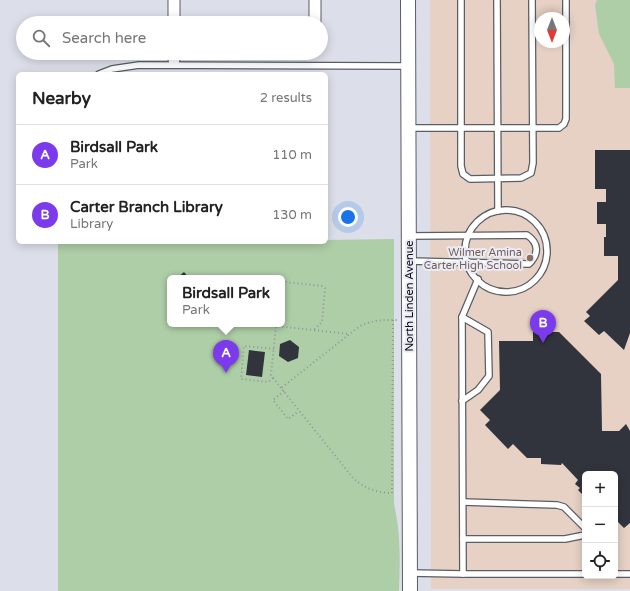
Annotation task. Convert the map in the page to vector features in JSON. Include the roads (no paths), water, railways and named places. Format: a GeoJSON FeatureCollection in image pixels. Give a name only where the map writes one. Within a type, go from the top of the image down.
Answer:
{"type":"FeatureCollection","features":[{"type":"Feature","properties":{"kind":"street"},"geometry":{"type":"LineString","coordinates":[[174,0],[174,16]]}},
{"type":"Feature","properties":{"kind":"street"},"geometry":{"type":"LineString","coordinates":[[315,0],[315,16]]}},
{"type":"Feature","properties":{"kind":"street","name":"North Linden Avenue"},"geometry":{"type":"LineString","coordinates":[[408,0],[410,591]]}},
{"type":"Feature","properties":{"kind":"lane"},"geometry":{"type":"LineString","coordinates":[[461,0],[461,166],[463,174],[470,179],[521,178],[531,173],[533,163],[532,0]]}},
{"type":"Feature","properties":{"kind":"lane"},"geometry":{"type":"LineString","coordinates":[[497,0],[498,211]]}},
{"type":"Feature","properties":{"kind":"lane"},"geometry":{"type":"LineString","coordinates":[[408,128],[559,128],[564,124],[566,119],[566,0]]}},
{"type":"Feature","properties":{"kind":"lane"},"geometry":{"type":"LineString","coordinates":[[104,72],[112,69],[139,65],[408,66]]}},
{"type":"Feature","properties":{"kind":"lane"},"geometry":{"type":"LineString","coordinates":[[512,210],[524,214],[535,222],[543,233],[547,246],[546,260],[541,272],[532,282],[521,289],[507,292],[494,290],[482,284],[472,274],[467,262],[466,244],[468,236],[475,224],[486,215],[498,211],[512,210]]}},
{"type":"Feature","properties":{"kind":"lane"},"geometry":{"type":"LineString","coordinates":[[408,236],[527,235],[533,239],[536,248],[536,254],[529,264],[409,261]]}},
{"type":"Feature","properties":{"kind":"lane"},"geometry":{"type":"LineString","coordinates":[[463,574],[462,317],[478,279]]}},
{"type":"Feature","properties":{"kind":"lane"},"geometry":{"type":"LineString","coordinates":[[462,317],[488,332],[489,376],[478,390],[462,401]]}},
{"type":"Feature","properties":{"kind":"lane"},"geometry":{"type":"LineString","coordinates":[[463,502],[556,505],[564,507],[582,525]]}},
{"type":"Feature","properties":{"kind":"lane"},"geometry":{"type":"LineString","coordinates":[[463,539],[566,539],[582,536]]}},
{"type":"Feature","properties":{"kind":"lane"},"geometry":{"type":"LineString","coordinates":[[410,574],[582,574]]}},
{"type":"Feature","properties":{"kind":"lane"},"geometry":{"type":"LineString","coordinates":[[618,574],[630,574]]}},
{"type":"Feature","properties":{"kind":"place","name":"Wilmer Amina Carter High School"},"geometry":{"type":"Point","coordinates":[530,258]}},
{"type":"Feature","properties":{"kind":"place","name":"Carter Branch Library"},"geometry":{"type":"Point","coordinates":[543,343]}},
{"type":"Feature","properties":{"kind":"place","name":"Birdsall Park"},"geometry":{"type":"Point","coordinates":[226,373]}}]}
